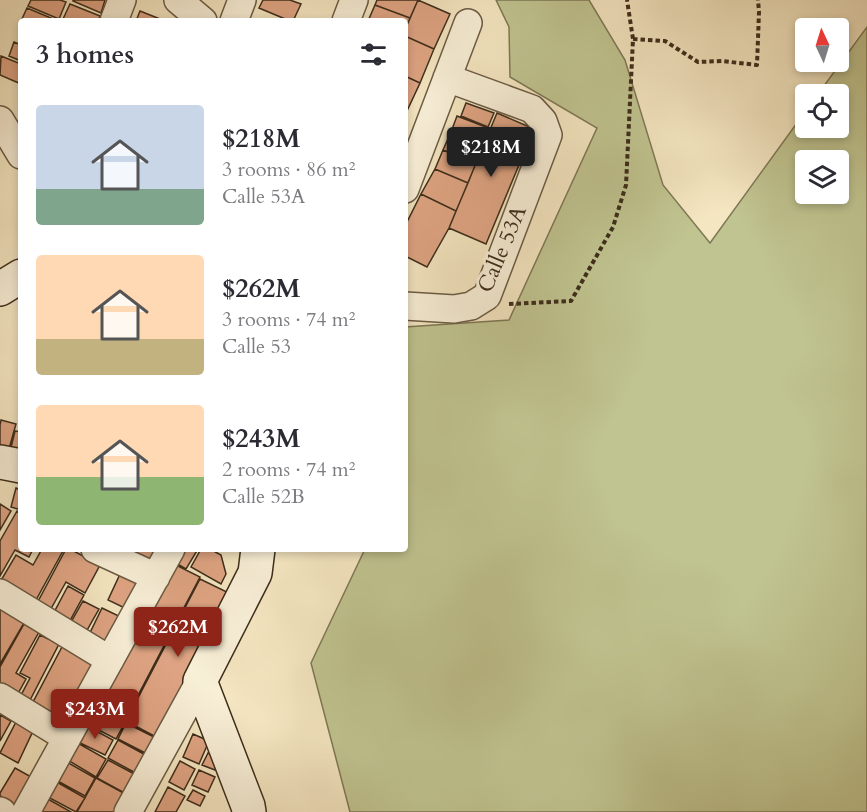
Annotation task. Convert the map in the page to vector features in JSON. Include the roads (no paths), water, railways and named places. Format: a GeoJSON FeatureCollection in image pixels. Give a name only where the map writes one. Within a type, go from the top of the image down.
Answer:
{"type":"FeatureCollection","features":[{"type":"Feature","properties":{"kind":"street"},"geometry":{"type":"LineString","coordinates":[[115,18],[122,0]]}},
{"type":"Feature","properties":{"kind":"street"},"geometry":{"type":"LineString","coordinates":[[178,0],[199,18]]}},
{"type":"Feature","properties":{"kind":"street"},"geometry":{"type":"LineString","coordinates":[[235,18],[242,0]]}},
{"type":"Feature","properties":{"kind":"street"},"geometry":{"type":"LineString","coordinates":[[347,18],[354,0]]}},
{"type":"Feature","properties":{"kind":"street"},"geometry":{"type":"LineString","coordinates":[[408,181],[468,23]]}},
{"type":"Feature","properties":{"kind":"street","name":"Calle 53A"},"geometry":{"type":"LineString","coordinates":[[408,306],[454,309],[471,306],[487,296],[548,135],[543,121],[532,109],[447,78]]}},
{"type":"Feature","properties":{"kind":"street"},"geometry":{"type":"LineString","coordinates":[[0,120],[18,150]]}},
{"type":"Feature","properties":{"kind":"street"},"geometry":{"type":"LineString","coordinates":[[0,289],[18,278]]}},
{"type":"Feature","properties":{"kind":"street"},"geometry":{"type":"LineString","coordinates":[[0,462],[18,465]]}},
{"type":"Feature","properties":{"kind":"street"},"geometry":{"type":"LineString","coordinates":[[102,552],[156,577]]}},
{"type":"Feature","properties":{"kind":"street"},"geometry":{"type":"LineString","coordinates":[[26,812],[169,552]]}},
{"type":"Feature","properties":{"kind":"street"},"geometry":{"type":"LineString","coordinates":[[128,812],[200,681],[255,573],[258,552]]}},
{"type":"Feature","properties":{"kind":"street"},"geometry":{"type":"LineString","coordinates":[[0,593],[110,660]]}},
{"type":"Feature","properties":{"kind":"street"},"geometry":{"type":"LineString","coordinates":[[200,681],[247,810]]}},
{"type":"Feature","properties":{"kind":"street"},"geometry":{"type":"LineString","coordinates":[[0,697],[67,738]]}}]}
